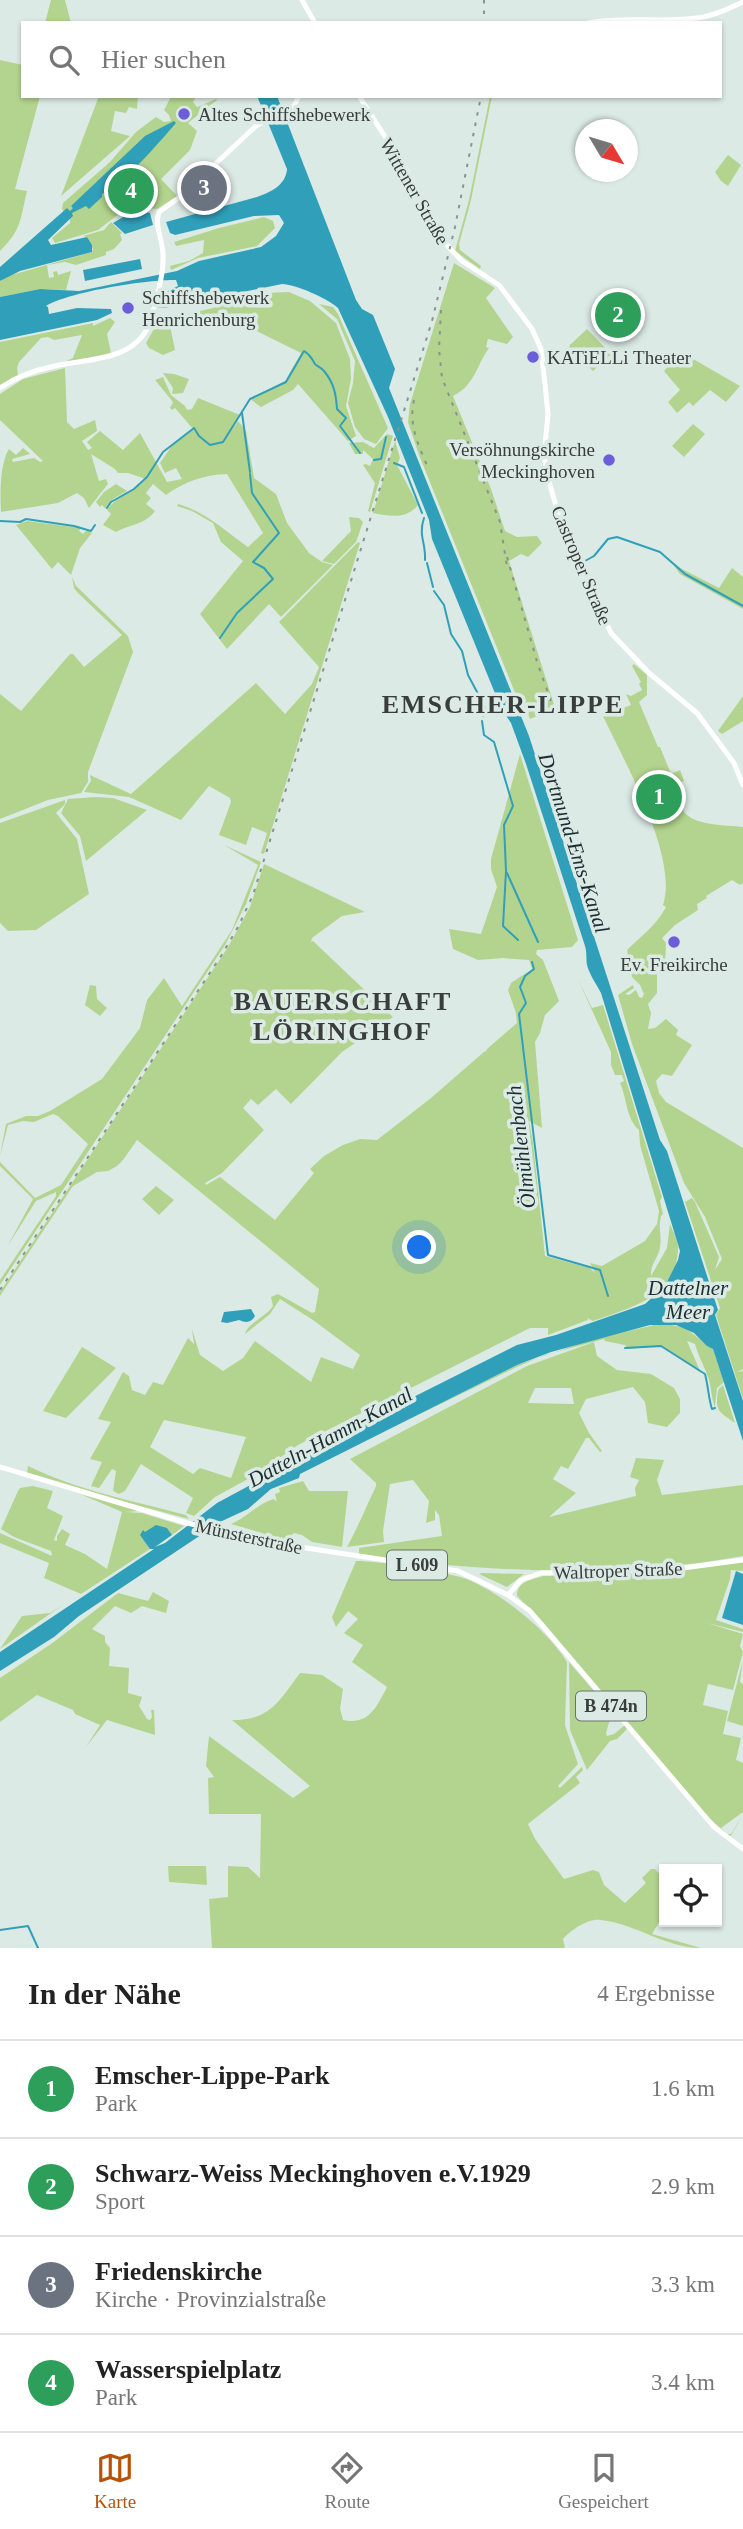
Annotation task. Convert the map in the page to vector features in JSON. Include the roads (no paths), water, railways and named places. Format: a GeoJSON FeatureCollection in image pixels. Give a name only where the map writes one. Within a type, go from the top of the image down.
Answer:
{"type":"FeatureCollection","features":[{"type":"Feature","properties":{"kind":"main road"},"geometry":{"type":"LineString","coordinates":[[302,0],[314,21]]}},
{"type":"Feature","properties":{"kind":"main road"},"geometry":{"type":"LineString","coordinates":[[604,21],[695,18],[715,14],[743,2]]}},
{"type":"Feature","properties":{"kind":"main road"},"geometry":{"type":"LineString","coordinates":[[0,388],[36,371],[122,352],[136,343],[144,334],[153,309],[161,272],[163,254],[157,220],[162,209],[180,197],[266,119],[293,108],[298,98]]}},
{"type":"Feature","properties":{"kind":"main road","name":"Wittener Straße"},"geometry":{"type":"LineString","coordinates":[[360,98],[408,172],[440,239],[456,256],[482,274]]}},
{"type":"Feature","properties":{"kind":"main road","name":"Castroper Straße"},"geometry":{"type":"LineString","coordinates":[[482,274],[499,285],[510,298],[539,344],[548,415],[544,455],[546,470],[562,527],[611,633],[649,673],[696,713],[734,764],[743,785]]}},
{"type":"Feature","properties":{"kind":"main road","name":"Münsterstraße"},"geometry":{"type":"LineString","coordinates":[[0,1468],[215,1530],[289,1546],[458,1571],[508,1595]]}},
{"type":"Feature","properties":{"kind":"main road","name":"Waltroper Straße"},"geometry":{"type":"LineString","coordinates":[[516,1584],[525,1577],[541,1573],[662,1571],[743,1560]]}},
{"type":"Feature","properties":{"kind":"main road"},"geometry":{"type":"LineString","coordinates":[[508,1595],[516,1584]]}},
{"type":"Feature","properties":{"kind":"main road"},"geometry":{"type":"LineString","coordinates":[[516,1584],[514,1593],[518,1601]]}},
{"type":"Feature","properties":{"kind":"main road","name":"B 474n"},"geometry":{"type":"LineString","coordinates":[[508,1595],[537,1620],[714,1827],[743,1849]]}},
{"type":"Feature","properties":{"kind":"water","name":"Dattelner Meer"},"geometry":{"type":"Polygon","coordinates":[[[258,98],[278,98],[356,300],[362,309],[373,315],[395,369],[389,388],[529,736],[718,1310],[715,1315],[743,1401],[743,1441],[713,1349],[694,1333],[676,1325],[650,1325],[551,1352],[517,1365],[300,1474],[299,1478],[271,1489],[248,1509],[222,1521],[0,1671],[0,1652],[154,1549],[150,1549],[140,1535],[143,1530],[145,1532],[156,1525],[167,1528],[172,1535],[155,1547],[165,1543],[217,1503],[267,1476],[292,1458],[517,1345],[556,1335],[645,1304],[665,1286],[680,1251],[601,993],[588,969],[585,946],[526,764],[432,539],[429,520],[388,417],[338,308],[312,293],[282,284],[165,308],[146,306],[146,302],[178,286],[176,280],[147,282],[90,291],[46,306],[49,314],[77,308],[111,309],[112,313],[97,320],[0,340],[0,297],[40,289],[79,291],[177,271],[199,261],[261,247],[276,236],[284,223],[279,215],[254,216],[175,235],[170,233],[166,222],[257,197],[281,184],[287,169],[258,98]]]}},
{"type":"Feature","properties":{"kind":"water"},"geometry":{"type":"Polygon","coordinates":[[[174,121],[176,123],[131,171],[102,194],[89,209],[86,206],[72,213],[73,216],[48,240],[51,245],[87,237],[92,245],[92,252],[20,271],[0,281],[0,267],[67,208],[70,211],[73,208],[71,206],[145,136],[174,121]]]}},
{"type":"Feature","properties":{"kind":"water"},"geometry":{"type":"Polygon","coordinates":[[[150,213],[153,225],[125,234],[113,223],[125,216],[150,213]]]}},
{"type":"Feature","properties":{"kind":"water"},"geometry":{"type":"Polygon","coordinates":[[[140,259],[142,269],[85,281],[83,270],[140,259]]]}},
{"type":"Feature","properties":{"kind":"water"},"geometry":{"type":"Polygon","coordinates":[[[251,1309],[255,1316],[250,1321],[221,1322],[224,1312],[251,1309]]]}},
{"type":"Feature","properties":{"kind":"water"},"geometry":{"type":"Polygon","coordinates":[[[736,1571],[743,1574],[743,1625],[722,1618],[736,1571]]]}},
{"type":"Feature","properties":{"kind":"waterway"},"geometry":{"type":"LineString","coordinates":[[107,508],[111,502],[134,489],[147,477],[163,452],[194,428],[210,445],[223,442],[250,399],[286,382],[304,351],[330,380],[337,409],[346,418],[340,426],[360,453]]}},
{"type":"Feature","properties":{"kind":"waterway"},"geometry":{"type":"LineString","coordinates":[[242,413],[250,472]]}},
{"type":"Feature","properties":{"kind":"waterway"},"geometry":{"type":"LineString","coordinates":[[381,459],[386,437]]}},
{"type":"Feature","properties":{"kind":"waterway","name":"Ölmühlenbach"},"geometry":{"type":"LineString","coordinates":[[374,460],[380,459]]}},
{"type":"Feature","properties":{"kind":"waterway","name":"Ölmühlenbach"},"geometry":{"type":"LineString","coordinates":[[394,463],[404,467],[422,513]]}},
{"type":"Feature","properties":{"kind":"waterway"},"geometry":{"type":"LineString","coordinates":[[220,638],[237,613],[273,579],[264,568],[253,562],[279,533],[252,493],[250,474]]}},
{"type":"Feature","properties":{"kind":"waterway","name":"Ölmühlenbach"},"geometry":{"type":"LineString","coordinates":[[424,518],[422,530],[425,560]]}},
{"type":"Feature","properties":{"kind":"waterway"},"geometry":{"type":"LineString","coordinates":[[0,521],[20,522],[26,519],[91,531],[95,525]]}},
{"type":"Feature","properties":{"kind":"waterway"},"geometry":{"type":"LineString","coordinates":[[585,561],[594,556],[608,539],[617,537],[660,552],[685,574],[743,606]]}},
{"type":"Feature","properties":{"kind":"waterway","name":"Ölmühlenbach"},"geometry":{"type":"LineString","coordinates":[[427,563],[433,587]]}},
{"type":"Feature","properties":{"kind":"waterway","name":"Ölmühlenbach"},"geometry":{"type":"LineString","coordinates":[[434,591],[444,605],[451,634],[462,651],[468,675],[485,707],[483,716]]}},
{"type":"Feature","properties":{"kind":"waterway","name":"Ölmühlenbach"},"geometry":{"type":"LineString","coordinates":[[482,721],[484,735],[494,742],[513,806],[504,825],[506,871],[503,926],[518,940]]}},
{"type":"Feature","properties":{"kind":"waterway","name":"Ölmühlenbach"},"geometry":{"type":"LineString","coordinates":[[507,873],[538,942]]}},
{"type":"Feature","properties":{"kind":"waterway","name":"Ölmühlenbach"},"geometry":{"type":"LineString","coordinates":[[532,962],[534,969],[525,976],[520,987],[526,1003],[519,1014],[548,1255],[600,1270],[608,1296]]}},
{"type":"Feature","properties":{"kind":"waterway","name":"Ölmühlenbach"},"geometry":{"type":"LineString","coordinates":[[625,1348],[661,1346],[705,1374],[711,1406],[712,1409],[715,1408]]}},
{"type":"Feature","properties":{"kind":"waterway"},"geometry":{"type":"LineString","coordinates":[[0,1930],[28,1926],[38,1948]]}},
{"type":"Feature","properties":{"kind":"railway"},"geometry":{"type":"LineString","coordinates":[[484,0],[484,21]]}},
{"type":"Feature","properties":{"kind":"railway"},"geometry":{"type":"LineString","coordinates":[[0,1290],[221,956],[253,895],[432,321],[455,227],[481,98]]}},
{"type":"Feature","properties":{"kind":"railway"},"geometry":{"type":"LineString","coordinates":[[441,310],[439,349],[442,378],[500,522],[507,567]]}},
{"type":"Feature","properties":{"kind":"railway"},"geometry":{"type":"LineString","coordinates":[[414,400],[413,427],[428,468]]}},
{"type":"Feature","properties":{"kind":"railway"},"geometry":{"type":"LineString","coordinates":[[507,557],[551,701]]}},
{"type":"Feature","properties":{"kind":"place","name":"Altes Schiffshebewerk"},"geometry":{"type":"Point","coordinates":[184,114]}},
{"type":"Feature","properties":{"kind":"place","name":"Friedenskirche"},"geometry":{"type":"Point","coordinates":[204,188]}},
{"type":"Feature","properties":{"kind":"place","name":"Wasserspielplatz"},"geometry":{"type":"Point","coordinates":[131,191]}},
{"type":"Feature","properties":{"kind":"place","name":"Schiffshebewerk Henrichenburg"},"geometry":{"type":"Point","coordinates":[128,308]}},
{"type":"Feature","properties":{"kind":"place","name":"Schwarz-Weiss Meckinghoven e.V.1929"},"geometry":{"type":"Point","coordinates":[618,315]}},
{"type":"Feature","properties":{"kind":"place","name":"KATiELLi Theater"},"geometry":{"type":"Point","coordinates":[533,357]}},
{"type":"Feature","properties":{"kind":"place","name":"Versöhnungskirche Meckinghoven"},"geometry":{"type":"Point","coordinates":[609,460]}},
{"type":"Feature","properties":{"kind":"place","name":"Emscher-Lippe-Park"},"geometry":{"type":"Point","coordinates":[659,797]}},
{"type":"Feature","properties":{"kind":"place","name":"Ev. Freikirche"},"geometry":{"type":"Point","coordinates":[674,942]}},
{"type":"Feature","properties":{"kind":"district","name":"EMSCHER-LIPPE"},"geometry":{"type":"Point","coordinates":[503,704]}},
{"type":"Feature","properties":{"kind":"district","name":"BAUERSCHAFT LÖRINGHOF"},"geometry":{"type":"Point","coordinates":[343,1016]}},
{"type":"Feature","properties":{"kind":"water label","name":"Dortmund-Ems-Kanal"},"geometry":{"type":"Point","coordinates":[574,843]}},
{"type":"Feature","properties":{"kind":"water label","name":"Datteln-Hamm-Kanal"},"geometry":{"type":"Point","coordinates":[330,1437]}}]}
